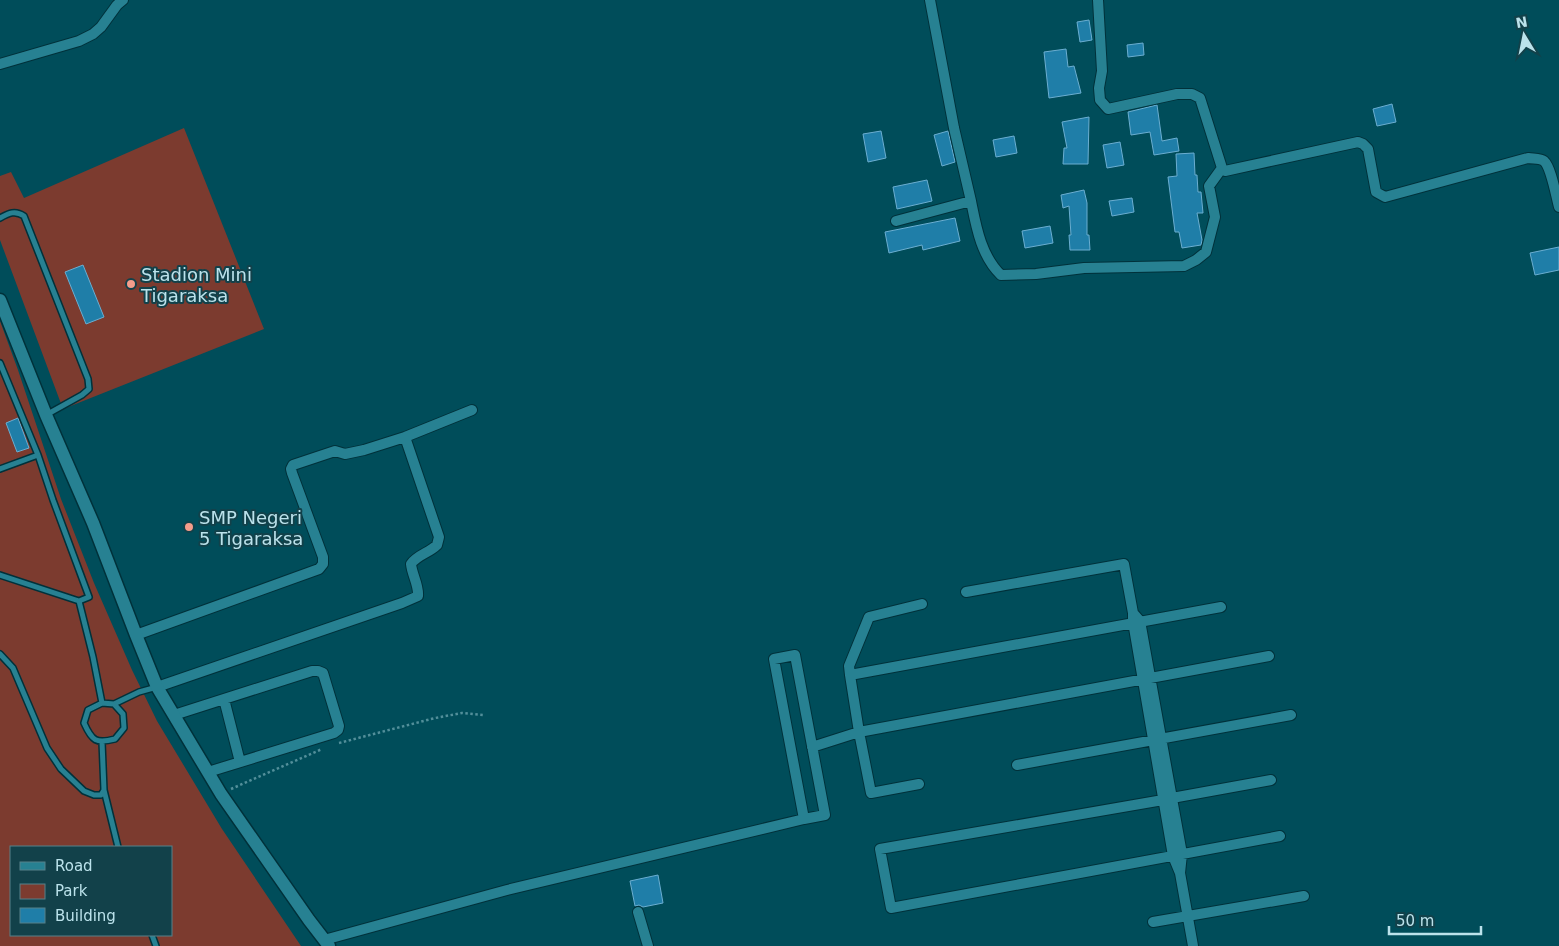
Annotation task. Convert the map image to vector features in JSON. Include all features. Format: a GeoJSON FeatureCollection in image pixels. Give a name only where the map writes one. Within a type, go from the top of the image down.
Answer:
{"type":"FeatureCollection","features":[{"type":"Feature","properties":{"kind":"street"},"geometry":{"type":"LineString","coordinates":[[0,64],[80,41],[101,27],[123,0]]}},
{"type":"Feature","properties":{"kind":"street"},"geometry":{"type":"LineString","coordinates":[[930,0],[954,128],[978,234],[990,262],[1001,275],[1036,274],[1084,268],[1184,266],[1206,252],[1214,218],[1209,186],[1222,168]]}},
{"type":"Feature","properties":{"kind":"street"},"geometry":{"type":"LineString","coordinates":[[1098,0],[1102,71],[1099,88],[1102,104],[1108,109],[1177,94],[1192,94],[1200,98],[1222,168],[1225,171],[1358,142],[1368,149],[1376,192],[1385,197],[1528,158],[1538,159],[1543,160],[1548,167],[1559,206]]}},
{"type":"Feature","properties":{"kind":"street"},"geometry":{"type":"LineString","coordinates":[[896,220],[971,201]]}},
{"type":"Feature","properties":{"kind":"street"},"geometry":{"type":"LineString","coordinates":[[0,300],[158,687],[221,794],[327,943],[507,890],[804,820],[825,815],[795,655],[774,659],[804,820]]}},
{"type":"Feature","properties":{"kind":"street"},"geometry":{"type":"LineString","coordinates":[[136,636],[319,569],[323,564],[323,557],[292,473],[293,465],[332,452],[350,453],[405,437],[472,410]]}},
{"type":"Feature","properties":{"kind":"street"},"geometry":{"type":"LineString","coordinates":[[158,687],[418,596],[411,564],[414,559],[428,553],[438,545],[438,537],[405,437]]}},
{"type":"Feature","properties":{"kind":"street"},"geometry":{"type":"LineString","coordinates":[[966,592],[1124,564],[1168,799],[1193,946]]}},
{"type":"Feature","properties":{"kind":"street"},"geometry":{"type":"LineString","coordinates":[[919,784],[871,793],[849,666],[869,616],[922,604]]}},
{"type":"Feature","properties":{"kind":"street"},"geometry":{"type":"LineString","coordinates":[[850,675],[1135,619],[1221,607]]}},
{"type":"Feature","properties":{"kind":"street"},"geometry":{"type":"LineString","coordinates":[[812,747],[859,732],[1269,656]]}},
{"type":"Feature","properties":{"kind":"street"},"geometry":{"type":"LineString","coordinates":[[174,715],[312,671],[323,673],[339,726],[338,730],[334,733],[208,772]]}},
{"type":"Feature","properties":{"kind":"street"},"geometry":{"type":"LineString","coordinates":[[224,699],[240,762]]}},
{"type":"Feature","properties":{"kind":"street"},"geometry":{"type":"LineString","coordinates":[[1017,765],[1291,715]]}},
{"type":"Feature","properties":{"kind":"street"},"geometry":{"type":"LineString","coordinates":[[1271,780],[880,849],[892,908],[1280,836]]}},
{"type":"Feature","properties":{"kind":"street"},"geometry":{"type":"LineString","coordinates":[[1153,922],[1304,896]]}},
{"type":"Feature","properties":{"kind":"street"},"geometry":{"type":"LineString","coordinates":[[638,912],[648,946]]}},
{"type":"Feature","properties":{"kind":"lane"},"geometry":{"type":"LineString","coordinates":[[0,218],[12,212],[19,212],[24,216],[88,379],[89,389],[82,395],[46,415]]}},
{"type":"Feature","properties":{"kind":"lane"},"geometry":{"type":"LineString","coordinates":[[0,363],[38,455],[89,597],[79,601],[0,575]]}},
{"type":"Feature","properties":{"kind":"lane"},"geometry":{"type":"LineString","coordinates":[[0,469],[38,455]]}},
{"type":"Feature","properties":{"kind":"lane"},"geometry":{"type":"LineString","coordinates":[[79,601],[102,703]]}},
{"type":"Feature","properties":{"kind":"lane"},"geometry":{"type":"LineString","coordinates":[[0,654],[12,668],[47,748],[61,769],[84,791],[94,795],[101,795],[104,790]]}},
{"type":"Feature","properties":{"kind":"lane"},"geometry":{"type":"LineString","coordinates":[[114,704],[123,714],[124,728],[116,739],[102,742],[89,736],[84,723],[88,710],[102,703],[114,704],[139,692],[158,687]]}},
{"type":"Feature","properties":{"kind":"lane"},"geometry":{"type":"LineString","coordinates":[[102,742],[104,790],[118,846]]}},
{"type":"Feature","properties":{"kind":"path"},"geometry":{"type":"LineString","coordinates":[[332,745],[435,718],[462,713],[484,715]]}},
{"type":"Feature","properties":{"kind":"path"},"geometry":{"type":"LineString","coordinates":[[221,794],[323,749]]}},
{"type":"Feature","properties":{"kind":"green space","name":"Stadion Mini Tigaraksa"},"geometry":{"type":"Polygon","coordinates":[[[184,128],[264,329],[63,409],[0,240],[0,176],[11,172],[24,198],[184,128]]]}},
{"type":"Feature","properties":{"kind":"green space"},"geometry":{"type":"Polygon","coordinates":[[[0,321],[61,499],[94,583],[132,670],[157,721],[222,829],[301,946],[0,946],[0,321]]]}},
{"type":"Feature","properties":{"kind":"building"},"geometry":{"type":"Polygon","coordinates":[[[1089,20],[1092,40],[1080,42],[1077,22],[1089,20]]]}},
{"type":"Feature","properties":{"kind":"building"},"geometry":{"type":"Polygon","coordinates":[[[1143,43],[1144,55],[1128,57],[1127,45],[1143,43]]]}},
{"type":"Feature","properties":{"kind":"building"},"geometry":{"type":"Polygon","coordinates":[[[1066,49],[1068,67],[1074,66],[1081,93],[1049,98],[1044,52],[1066,49]]]}},
{"type":"Feature","properties":{"kind":"building"},"geometry":{"type":"Polygon","coordinates":[[[1392,104],[1396,122],[1377,126],[1373,109],[1392,104]]]}},
{"type":"Feature","properties":{"kind":"building"},"geometry":{"type":"Polygon","coordinates":[[[1157,105],[1162,141],[1177,138],[1179,151],[1154,155],[1150,132],[1131,135],[1128,112],[1157,105]]]}},
{"type":"Feature","properties":{"kind":"building"},"geometry":{"type":"Polygon","coordinates":[[[1089,117],[1088,164],[1063,164],[1064,148],[1067,148],[1062,122],[1089,117]]]}},
{"type":"Feature","properties":{"kind":"building"},"geometry":{"type":"Polygon","coordinates":[[[881,131],[886,158],[868,162],[863,134],[881,131]]]}},
{"type":"Feature","properties":{"kind":"building"},"geometry":{"type":"Polygon","coordinates":[[[948,131],[955,162],[942,166],[934,135],[948,131]]]}},
{"type":"Feature","properties":{"kind":"building"},"geometry":{"type":"Polygon","coordinates":[[[1014,136],[1017,153],[996,157],[993,140],[1014,136]]]}},
{"type":"Feature","properties":{"kind":"building"},"geometry":{"type":"Polygon","coordinates":[[[1120,142],[1124,165],[1107,168],[1103,145],[1120,142]]]}},
{"type":"Feature","properties":{"kind":"building"},"geometry":{"type":"Polygon","coordinates":[[[1194,153],[1195,175],[1197,175],[1198,192],[1201,192],[1203,213],[1197,213],[1202,240],[1201,245],[1182,248],[1179,232],[1175,232],[1168,177],[1177,176],[1176,154],[1194,153]]]}},
{"type":"Feature","properties":{"kind":"building"},"geometry":{"type":"Polygon","coordinates":[[[927,180],[932,201],[897,209],[893,187],[927,180]]]}},
{"type":"Feature","properties":{"kind":"building"},"geometry":{"type":"Polygon","coordinates":[[[1084,190],[1087,203],[1087,235],[1089,235],[1090,250],[1070,250],[1069,206],[1063,208],[1061,195],[1084,190]]]}},
{"type":"Feature","properties":{"kind":"building"},"geometry":{"type":"Polygon","coordinates":[[[1132,198],[1134,212],[1112,216],[1109,201],[1132,198]]]}},
{"type":"Feature","properties":{"kind":"building"},"geometry":{"type":"Polygon","coordinates":[[[955,218],[960,241],[923,250],[922,245],[889,253],[885,232],[955,218]]]}},
{"type":"Feature","properties":{"kind":"building"},"geometry":{"type":"Polygon","coordinates":[[[1050,226],[1053,243],[1025,248],[1022,231],[1050,226]]]}},
{"type":"Feature","properties":{"kind":"building"},"geometry":{"type":"Polygon","coordinates":[[[1559,247],[1559,270],[1535,275],[1530,253],[1559,247]]]}},
{"type":"Feature","properties":{"kind":"building"},"geometry":{"type":"Polygon","coordinates":[[[83,265],[104,317],[86,324],[65,272],[83,265]]]}},
{"type":"Feature","properties":{"kind":"building"},"geometry":{"type":"Polygon","coordinates":[[[18,418],[29,448],[17,452],[6,423],[18,418]]]}},
{"type":"Feature","properties":{"kind":"building"},"geometry":{"type":"Polygon","coordinates":[[[658,875],[663,903],[643,907],[635,906],[630,881],[658,875]]]}},
{"type":"Feature","properties":{"kind":"place","name":"Stadion Mini Tigaraksa"},"geometry":{"type":"Point","coordinates":[131,284]}},
{"type":"Feature","properties":{"kind":"place","name":"SMP Negeri 5 Tigaraksa"},"geometry":{"type":"Point","coordinates":[189,527]}}]}
